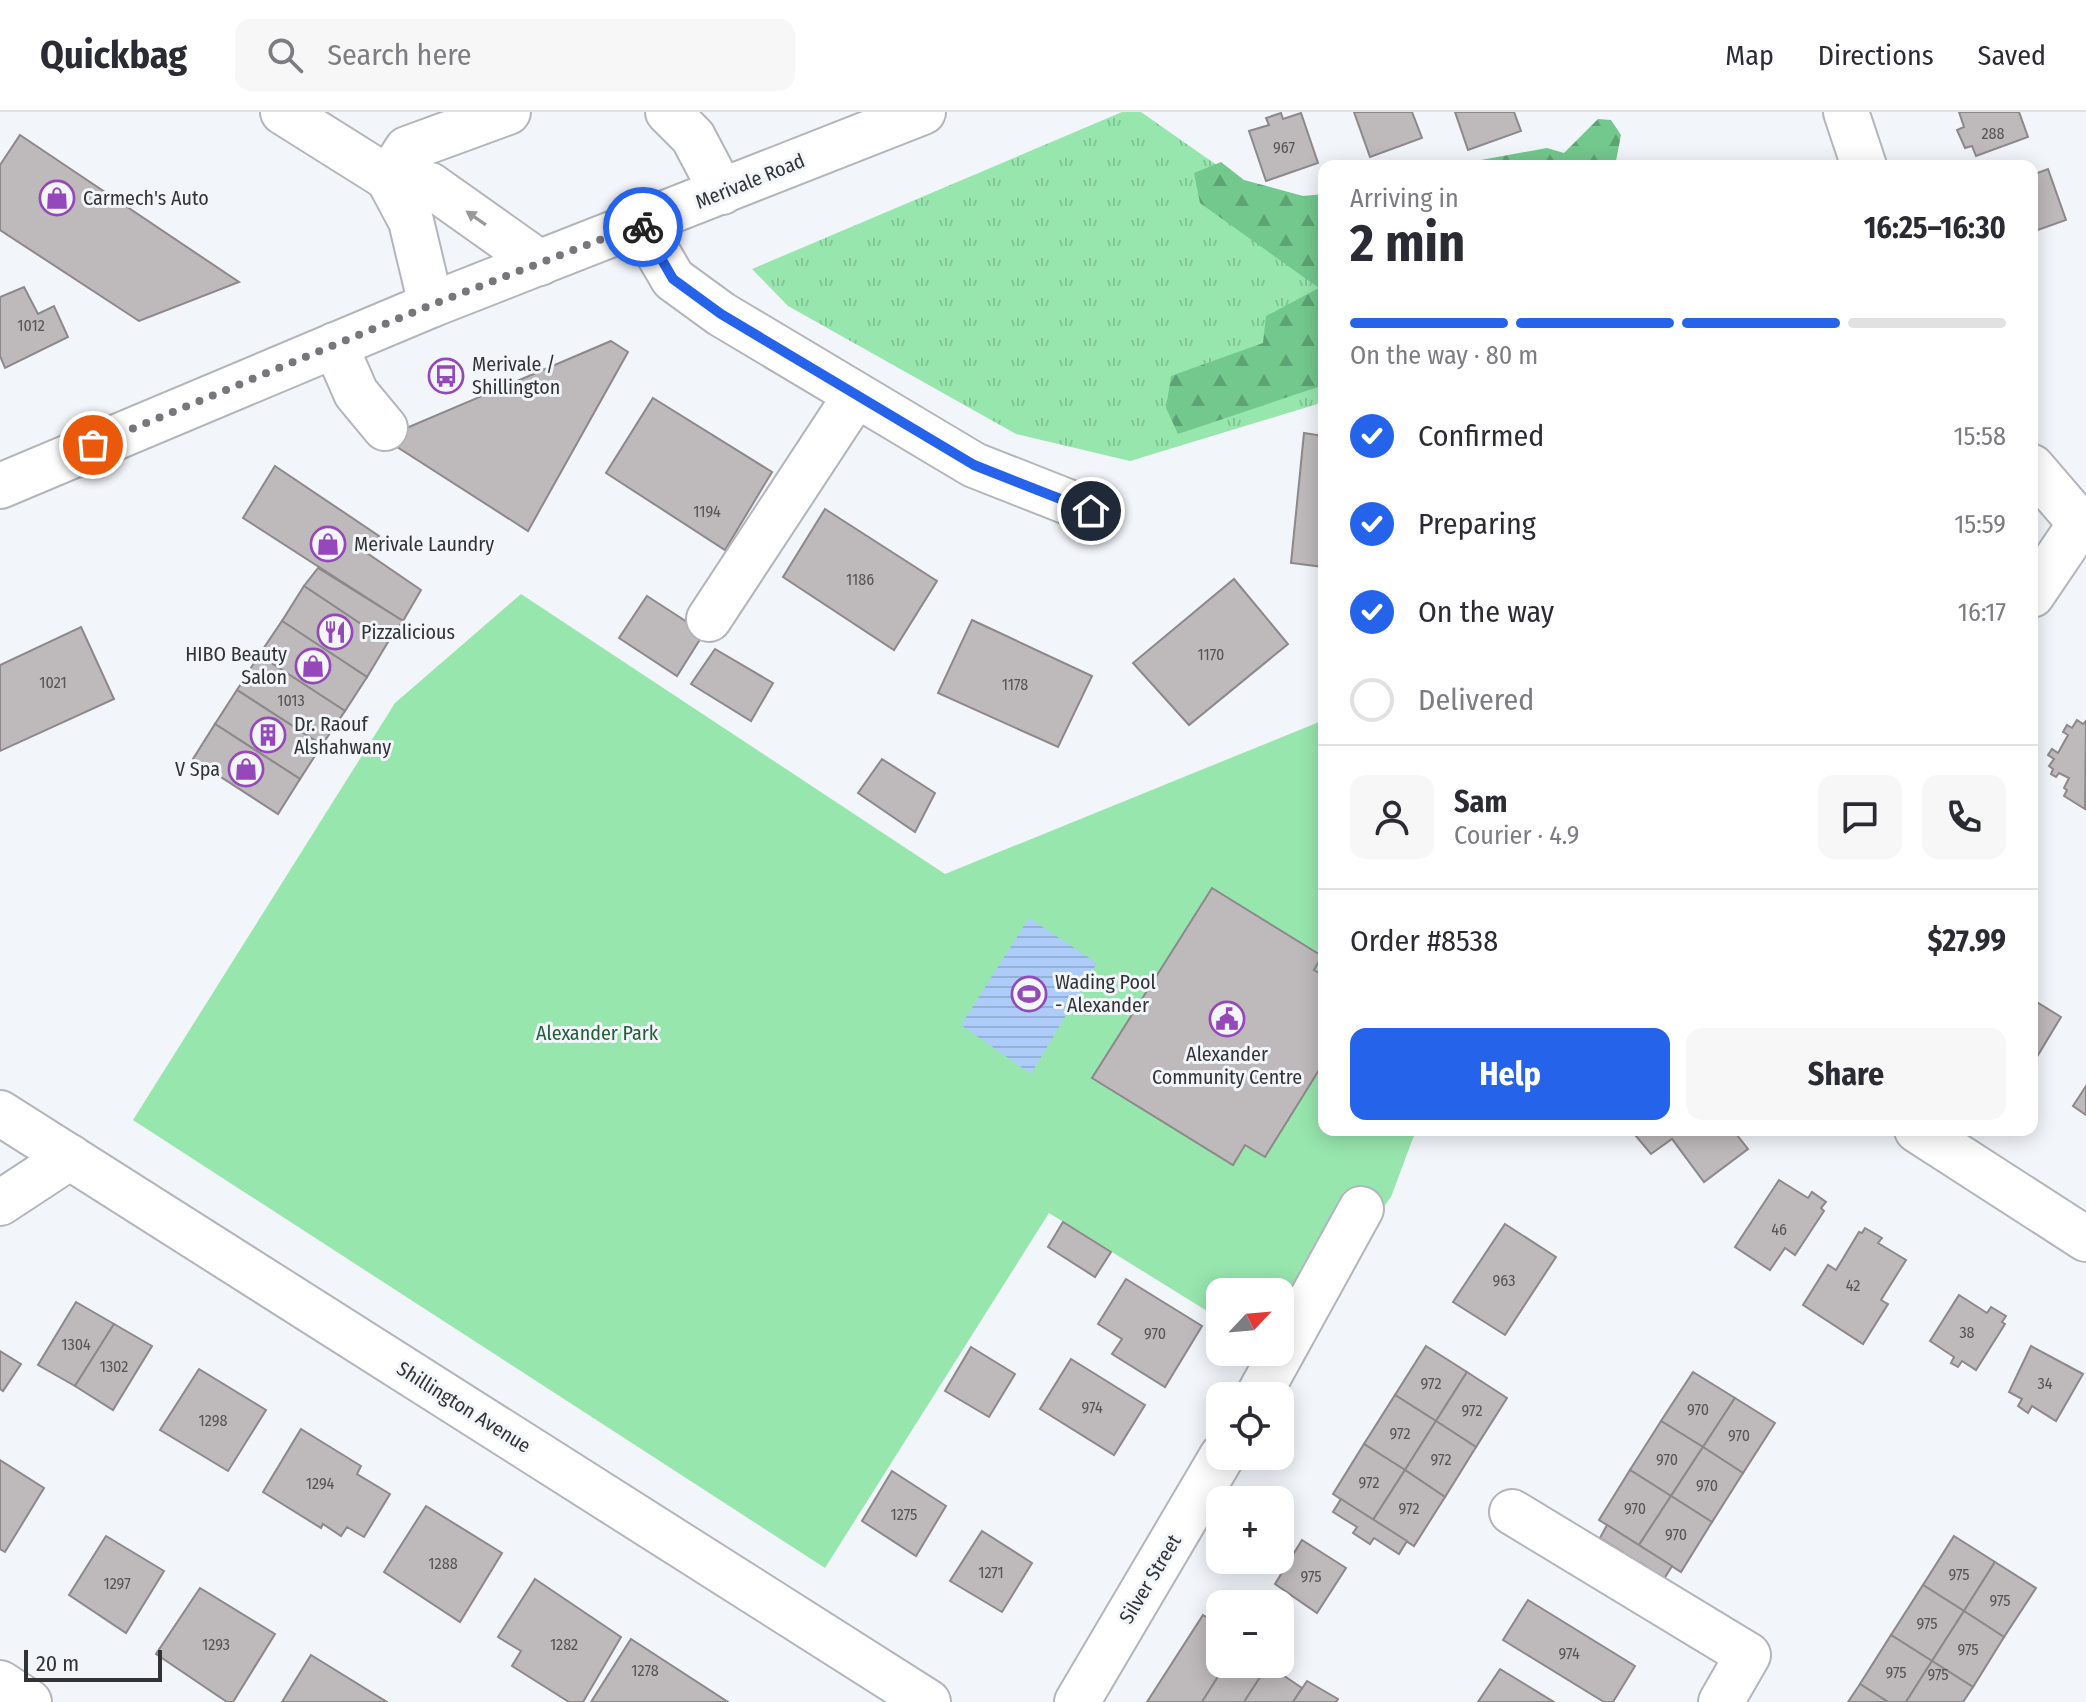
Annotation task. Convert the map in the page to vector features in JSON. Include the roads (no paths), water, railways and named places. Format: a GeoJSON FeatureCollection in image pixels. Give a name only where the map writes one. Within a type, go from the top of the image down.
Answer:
{"type":"FeatureCollection","features":[{"type":"Feature","properties":{"kind":"street"},"geometry":{"type":"LineString","coordinates":[[283,112],[388,178],[430,185],[540,263]]}},
{"type":"Feature","properties":{"kind":"street"},"geometry":{"type":"LineString","coordinates":[[388,178],[407,149],[508,112]]}},
{"type":"Feature","properties":{"kind":"street"},"geometry":{"type":"LineString","coordinates":[[668,112],[693,137],[722,192]]}},
{"type":"Feature","properties":{"kind":"street","name":"Merivale Road"},"geometry":{"type":"LineString","coordinates":[[0,486],[431,305],[923,112]]}},
{"type":"Feature","properties":{"kind":"street"},"geometry":{"type":"LineString","coordinates":[[1846,112],[1862,160]]}},
{"type":"Feature","properties":{"kind":"street"},"geometry":{"type":"LineString","coordinates":[[388,178],[411,221],[431,305]]}},
{"type":"Feature","properties":{"kind":"street"},"geometry":{"type":"LineString","coordinates":[[641,224],[673,279],[721,314],[974,465],[1091,511]]}},
{"type":"Feature","properties":{"kind":"street"},"geometry":{"type":"LineString","coordinates":[[335,345],[356,393],[385,428]]}},
{"type":"Feature","properties":{"kind":"street"},"geometry":{"type":"LineString","coordinates":[[709,619],[856,395]]}},
{"type":"Feature","properties":{"kind":"street"},"geometry":{"type":"LineString","coordinates":[[2038,474],[2083,527],[2038,587]]}},
{"type":"Feature","properties":{"kind":"street","name":"Shillington Avenue"},"geometry":{"type":"LineString","coordinates":[[0,1113],[928,1702]]}},
{"type":"Feature","properties":{"kind":"street"},"geometry":{"type":"LineString","coordinates":[[1926,1136],[2086,1239]]}},
{"type":"Feature","properties":{"kind":"street"},"geometry":{"type":"LineString","coordinates":[[0,1203],[70,1157]]}},
{"type":"Feature","properties":{"kind":"street"},"geometry":{"type":"LineString","coordinates":[[1266,1382],[1361,1209]]}},
{"type":"Feature","properties":{"kind":"street","name":"Silver Street"},"geometry":{"type":"LineString","coordinates":[[1077,1702],[1214,1470]]}},
{"type":"Feature","properties":{"kind":"street"},"geometry":{"type":"LineString","coordinates":[[1512,1512],[1748,1655],[1721,1702]]}},
{"type":"Feature","properties":{"kind":"street"},"geometry":{"type":"LineString","coordinates":[[0,1683],[29,1702]]}},
{"type":"Feature","properties":{"kind":"water","name":"Wading Pool - Alexander"},"geometry":{"type":"Polygon","coordinates":[[[1029,918],[1097,963],[1031,1074],[961,1025],[1029,918]]]}},
{"type":"Feature","properties":{"kind":"place","name":"Carmech's Auto"},"geometry":{"type":"Point","coordinates":[57,198]}},
{"type":"Feature","properties":{"kind":"place","name":"Merivale / Shillington"},"geometry":{"type":"Point","coordinates":[446,376]}},
{"type":"Feature","properties":{"kind":"place","name":"Merivale Laundry"},"geometry":{"type":"Point","coordinates":[328,544]}},
{"type":"Feature","properties":{"kind":"place","name":"Pizzalicious"},"geometry":{"type":"Point","coordinates":[335,632]}},
{"type":"Feature","properties":{"kind":"place","name":"HIBO Beauty Salon"},"geometry":{"type":"Point","coordinates":[313,666]}},
{"type":"Feature","properties":{"kind":"place","name":"Dr. Raouf Alshahwany"},"geometry":{"type":"Point","coordinates":[268,735]}},
{"type":"Feature","properties":{"kind":"place","name":"V Spa"},"geometry":{"type":"Point","coordinates":[246,769]}},
{"type":"Feature","properties":{"kind":"place","name":"Wading Pool - Alexander"},"geometry":{"type":"Point","coordinates":[1029,994]}},
{"type":"Feature","properties":{"kind":"place","name":"Alexander Community Centre"},"geometry":{"type":"Point","coordinates":[1227,1019]}},
{"type":"Feature","properties":{"kind":"park label","name":"Alexander Park"},"geometry":{"type":"Point","coordinates":[597,1033]}}]}
